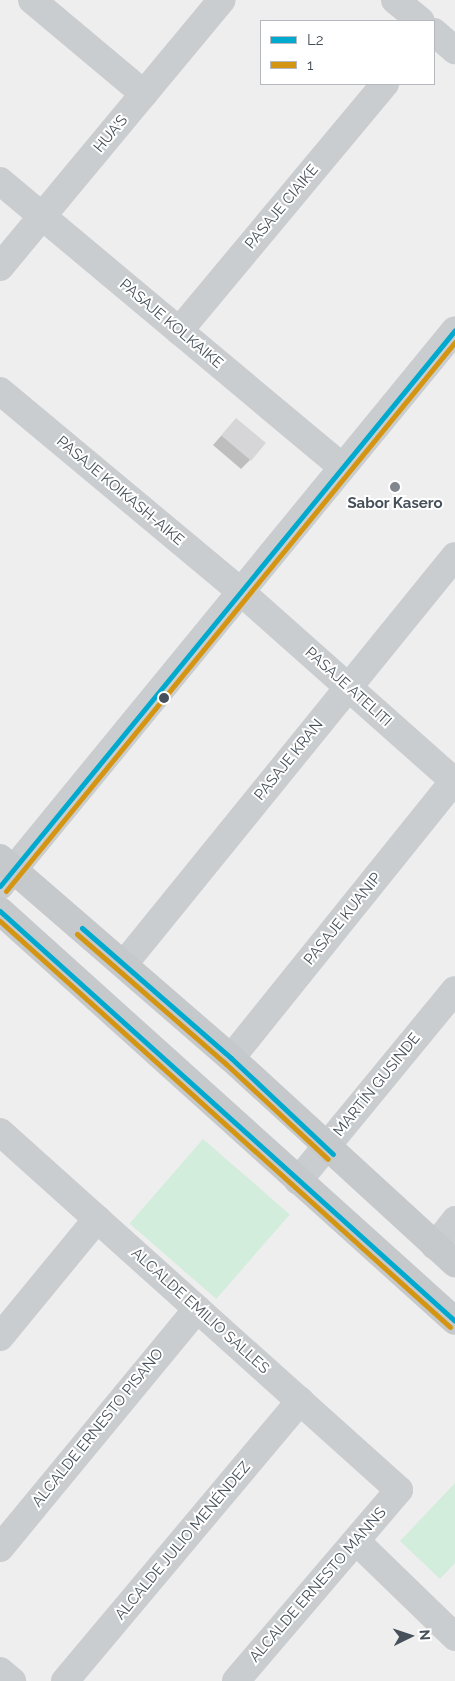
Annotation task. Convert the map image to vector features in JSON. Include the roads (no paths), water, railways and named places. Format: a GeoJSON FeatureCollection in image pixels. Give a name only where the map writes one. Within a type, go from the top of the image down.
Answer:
{"type":"FeatureCollection","features":[{"type":"Feature","properties":{"kind":"main road"},"geometry":{"type":"LineString","coordinates":[[5,871],[124,964],[232,1058],[326,1148],[455,1263]]}},
{"type":"Feature","properties":{"kind":"main road"},"geometry":{"type":"LineString","coordinates":[[0,911],[455,1321]]}},
{"type":"Feature","properties":{"kind":"street"},"geometry":{"type":"LineString","coordinates":[[32,0],[144,94]]}},
{"type":"Feature","properties":{"kind":"street","name":"HUA'S"},"geometry":{"type":"LineString","coordinates":[[0,268],[222,0]]}},
{"type":"Feature","properties":{"kind":"street"},"geometry":{"type":"LineString","coordinates":[[395,0],[420,20]]}},
{"type":"Feature","properties":{"kind":"street"},"geometry":{"type":"LineString","coordinates":[[435,33],[455,50]]}},
{"type":"Feature","properties":{"kind":"street","name":"PASAJE CIAIKE"},"geometry":{"type":"LineString","coordinates":[[179,331],[384,85]]}},
{"type":"Feature","properties":{"kind":"street","name":"PASAJE KOLKAIKE"},"geometry":{"type":"LineString","coordinates":[[0,181],[342,467]]}},
{"type":"Feature","properties":{"kind":"street"},"geometry":{"type":"LineString","coordinates":[[5,871],[241,592],[455,330]]}},
{"type":"Feature","properties":{"kind":"street","name":"PASAJE KOIKASH-AIKE"},"geometry":{"type":"LineString","coordinates":[[0,391],[241,592]]}},
{"type":"Feature","properties":{"kind":"street","name":"PASAJE KRAN"},"geometry":{"type":"LineString","coordinates":[[124,964],[455,556]]}},
{"type":"Feature","properties":{"kind":"street","name":"PASAJE ATELITI"},"geometry":{"type":"LineString","coordinates":[[241,592],[454,781]]}},
{"type":"Feature","properties":{"kind":"street","name":"PASAJE KUANIP"},"geometry":{"type":"LineString","coordinates":[[232,1058],[454,781]]}},
{"type":"Feature","properties":{"kind":"street","name":"MARTÍN GUSINDE"},"geometry":{"type":"LineString","coordinates":[[298,1181],[455,990]]}},
{"type":"Feature","properties":{"kind":"street","name":"ALCALDE EMILIO SALLES"},"geometry":{"type":"LineString","coordinates":[[0,1132],[399,1490]]}},
{"type":"Feature","properties":{"kind":"street"},"geometry":{"type":"LineString","coordinates":[[0,1337],[96,1219]]}},
{"type":"Feature","properties":{"kind":"street"},"geometry":{"type":"LineString","coordinates":[[435,1246],[455,1220]]}},
{"type":"Feature","properties":{"kind":"street","name":"ALCALDE ERNESTO PISANO"},"geometry":{"type":"LineString","coordinates":[[0,1548],[197,1309]]}},
{"type":"Feature","properties":{"kind":"street","name":"ALCALDE JULIO MENÉNDEZ"},"geometry":{"type":"LineString","coordinates":[[65,1681],[300,1401]]}},
{"type":"Feature","properties":{"kind":"street","name":"ALCALDE ERNESTO MANNS"},"geometry":{"type":"LineString","coordinates":[[236,1681],[399,1490]]}},
{"type":"Feature","properties":{"kind":"street"},"geometry":{"type":"LineString","coordinates":[[356,1541],[455,1637]]}},
{"type":"Feature","properties":{"kind":"street"},"geometry":{"type":"LineString","coordinates":[[0,1670],[12,1681]]}},
{"type":"Feature","properties":{"kind":"place","name":"Sabor Kasero"},"geometry":{"type":"Point","coordinates":[395,487]}}]}
